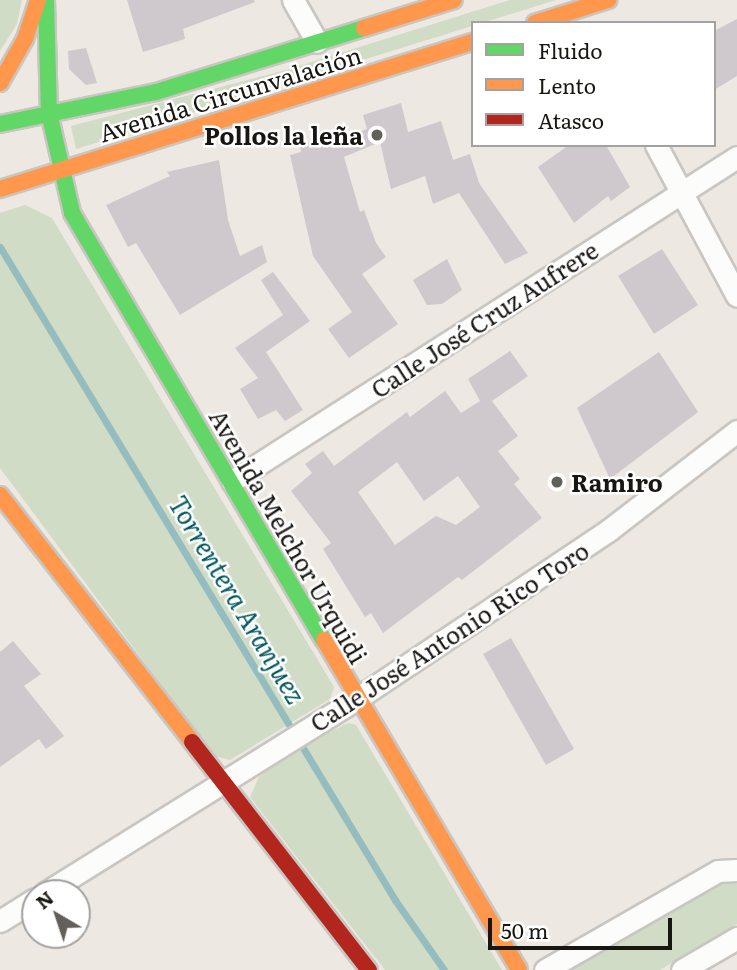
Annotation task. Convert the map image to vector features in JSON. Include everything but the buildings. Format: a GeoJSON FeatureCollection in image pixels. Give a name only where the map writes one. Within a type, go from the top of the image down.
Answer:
{"type":"FeatureCollection","features":[{"type":"Feature","properties":{"kind":"main road"},"geometry":{"type":"LineString","coordinates":[[0,83],[25,39],[37,0]]}},
{"type":"Feature","properties":{"kind":"main road","name":"Avenida Melchor Urquidi"},"geometry":{"type":"LineString","coordinates":[[46,0],[49,113],[59,170],[72,213],[519,970]]}},
{"type":"Feature","properties":{"kind":"main road","name":"Avenida Circunvalación"},"geometry":{"type":"LineString","coordinates":[[0,124],[156,92],[454,0]]}},
{"type":"Feature","properties":{"kind":"main road"},"geometry":{"type":"LineString","coordinates":[[548,21],[587,15],[608,0]]}},
{"type":"Feature","properties":{"kind":"main road","name":"Avenida Circunvalación"},"geometry":{"type":"LineString","coordinates":[[0,189],[471,43]]}},
{"type":"Feature","properties":{"kind":"main road"},"geometry":{"type":"LineString","coordinates":[[0,495],[369,970]]}},
{"type":"Feature","properties":{"kind":"street"},"geometry":{"type":"LineString","coordinates":[[293,0],[317,42]]}},
{"type":"Feature","properties":{"kind":"street"},"geometry":{"type":"LineString","coordinates":[[657,147],[737,296]]}},
{"type":"Feature","properties":{"kind":"street","name":"Calle José Cruz Aufrere"},"geometry":{"type":"LineString","coordinates":[[232,481],[737,157]]}},
{"type":"Feature","properties":{"kind":"street","name":"Calle José Antonio Rico Toro"},"geometry":{"type":"LineString","coordinates":[[67,879],[358,698],[609,530],[737,431]]}},
{"type":"Feature","properties":{"kind":"street"},"geometry":{"type":"LineString","coordinates":[[545,970],[718,871],[737,870]]}},
{"type":"Feature","properties":{"kind":"street"},"geometry":{"type":"LineString","coordinates":[[0,921],[21,908]]}},
{"type":"Feature","properties":{"kind":"street"},"geometry":{"type":"LineString","coordinates":[[682,970],[737,938]]}},
{"type":"Feature","properties":{"kind":"green space"},"geometry":{"type":"Polygon","coordinates":[[[0,0],[22,0],[17,24],[0,51],[0,0]]]}},
{"type":"Feature","properties":{"kind":"green space"},"geometry":{"type":"Polygon","coordinates":[[[510,0],[556,0],[488,21],[471,21],[471,26],[76,149],[71,126],[286,70],[510,0]]]}},
{"type":"Feature","properties":{"kind":"green space"},"geometry":{"type":"Polygon","coordinates":[[[25,205],[52,218],[334,687],[330,699],[230,760],[214,756],[0,468],[0,213],[25,205]]]}},
{"type":"Feature","properties":{"kind":"green space"},"geometry":{"type":"Polygon","coordinates":[[[348,723],[356,725],[502,970],[385,970],[250,797],[259,777],[297,748],[348,723]]]}},
{"type":"Feature","properties":{"kind":"green space"},"geometry":{"type":"Polygon","coordinates":[[[730,880],[737,882],[737,924],[660,970],[568,970],[713,884],[730,880]]]}},
{"type":"Feature","properties":{"kind":"waterway","name":"Torrentera Aranjuez"},"geometry":{"type":"LineString","coordinates":[[0,247],[395,900],[444,970]]}},
{"type":"Feature","properties":{"kind":"traffic: fast"},"geometry":{"type":"LineString","coordinates":[[46,0],[49,113],[72,213],[324,640]]}},
{"type":"Feature","properties":{"kind":"traffic: fast"},"geometry":{"type":"LineString","coordinates":[[0,124],[156,92],[364,28]]}},
{"type":"Feature","properties":{"kind":"traffic: slow"},"geometry":{"type":"LineString","coordinates":[[0,83],[25,39],[38,0]]}},
{"type":"Feature","properties":{"kind":"traffic: slow"},"geometry":{"type":"LineString","coordinates":[[364,28],[454,0]]}},
{"type":"Feature","properties":{"kind":"traffic: slow"},"geometry":{"type":"LineString","coordinates":[[541,21],[608,0]]}},
{"type":"Feature","properties":{"kind":"traffic: slow"},"geometry":{"type":"LineString","coordinates":[[0,189],[471,43]]}},
{"type":"Feature","properties":{"kind":"traffic: slow"},"geometry":{"type":"LineString","coordinates":[[0,495],[192,742]]}},
{"type":"Feature","properties":{"kind":"traffic: slow"},"geometry":{"type":"LineString","coordinates":[[324,640],[519,970]]}},
{"type":"Feature","properties":{"kind":"traffic: jam"},"geometry":{"type":"LineString","coordinates":[[192,742],[369,970]]}},
{"type":"Feature","properties":{"kind":"place","name":"Pollos la leña"},"geometry":{"type":"Point","coordinates":[377,135]}},
{"type":"Feature","properties":{"kind":"place","name":"Ramiro"},"geometry":{"type":"Point","coordinates":[557,482]}}]}
